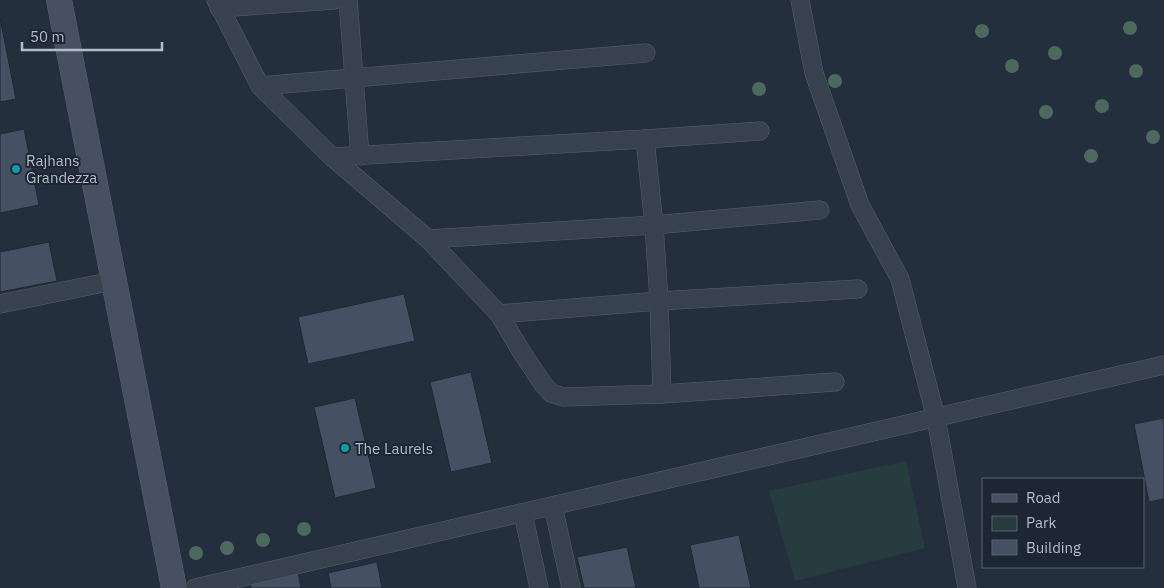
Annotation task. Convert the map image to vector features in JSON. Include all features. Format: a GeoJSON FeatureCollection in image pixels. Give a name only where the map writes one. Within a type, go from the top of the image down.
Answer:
{"type":"FeatureCollection","features":[{"type":"Feature","properties":{"kind":"street"},"geometry":{"type":"LineString","coordinates":[[59,0],[174,588]]}},
{"type":"Feature","properties":{"kind":"street"},"geometry":{"type":"LineString","coordinates":[[334,0],[217,4],[260,86],[332,157],[428,239],[499,314],[520,351],[551,393],[564,397],[662,394],[834,382]]}},
{"type":"Feature","properties":{"kind":"street"},"geometry":{"type":"LineString","coordinates":[[348,0],[360,156]]}},
{"type":"Feature","properties":{"kind":"street"},"geometry":{"type":"LineString","coordinates":[[800,0],[814,73],[860,205],[900,279],[936,418],[967,588]]}},
{"type":"Feature","properties":{"kind":"street"},"geometry":{"type":"LineString","coordinates":[[260,86],[646,53]]}},
{"type":"Feature","properties":{"kind":"street"},"geometry":{"type":"LineString","coordinates":[[332,157],[760,131]]}},
{"type":"Feature","properties":{"kind":"street"},"geometry":{"type":"LineString","coordinates":[[646,139],[659,301],[662,394]]}},
{"type":"Feature","properties":{"kind":"street"},"geometry":{"type":"LineString","coordinates":[[428,239],[654,225],[820,210]]}},
{"type":"Feature","properties":{"kind":"street"},"geometry":{"type":"LineString","coordinates":[[0,304],[113,281]]}},
{"type":"Feature","properties":{"kind":"street"},"geometry":{"type":"LineString","coordinates":[[499,314],[659,301],[858,289]]}},
{"type":"Feature","properties":{"kind":"street"},"geometry":{"type":"LineString","coordinates":[[195,588],[1164,365]]}},
{"type":"Feature","properties":{"kind":"street"},"geometry":{"type":"LineString","coordinates":[[553,506],[571,588]]}},
{"type":"Feature","properties":{"kind":"street"},"geometry":{"type":"LineString","coordinates":[[523,513],[539,588]]}},
{"type":"Feature","properties":{"kind":"green space"},"geometry":{"type":"Polygon","coordinates":[[[906,461],[925,548],[795,581],[769,491],[906,461]]]}},
{"type":"Feature","properties":{"kind":"building"},"geometry":{"type":"Polygon","coordinates":[[[0,18],[16,99],[0,102],[0,18]]]}},
{"type":"Feature","properties":{"kind":"building","name":"Rajhans Grandezza"},"geometry":{"type":"Polygon","coordinates":[[[24,129],[39,205],[0,213],[0,134],[24,129]]]}},
{"type":"Feature","properties":{"kind":"building"},"geometry":{"type":"Polygon","coordinates":[[[49,242],[57,281],[0,292],[0,252],[49,242]]]}},
{"type":"Feature","properties":{"kind":"building"},"geometry":{"type":"Polygon","coordinates":[[[404,294],[415,341],[308,364],[298,317],[404,294]]]}},
{"type":"Feature","properties":{"kind":"building"},"geometry":{"type":"Polygon","coordinates":[[[471,372],[492,463],[451,472],[430,382],[471,372]]]}},
{"type":"Feature","properties":{"kind":"building","name":"The Laurels"},"geometry":{"type":"Polygon","coordinates":[[[355,398],[376,488],[335,498],[314,407],[355,398]]]}},
{"type":"Feature","properties":{"kind":"building"},"geometry":{"type":"Polygon","coordinates":[[[1164,418],[1164,499],[1149,502],[1134,424],[1164,418]]]}},
{"type":"Feature","properties":{"kind":"building"},"geometry":{"type":"Polygon","coordinates":[[[739,535],[751,588],[699,588],[690,545],[739,535]]]}},
{"type":"Feature","properties":{"kind":"building"},"geometry":{"type":"Polygon","coordinates":[[[627,547],[636,588],[584,588],[577,557],[627,547]]]}},
{"type":"Feature","properties":{"kind":"building"},"geometry":{"type":"Polygon","coordinates":[[[377,562],[382,588],[331,588],[328,573],[377,562]]]}},
{"type":"Feature","properties":{"kind":"building"},"geometry":{"type":"Polygon","coordinates":[[[298,572],[301,588],[251,588],[250,582],[298,572]]]}},
{"type":"Feature","properties":{"kind":"place","name":"Rajhans Grandezza"},"geometry":{"type":"Point","coordinates":[16,169]}},
{"type":"Feature","properties":{"kind":"place","name":"The Laurels"},"geometry":{"type":"Point","coordinates":[345,448]}}]}
